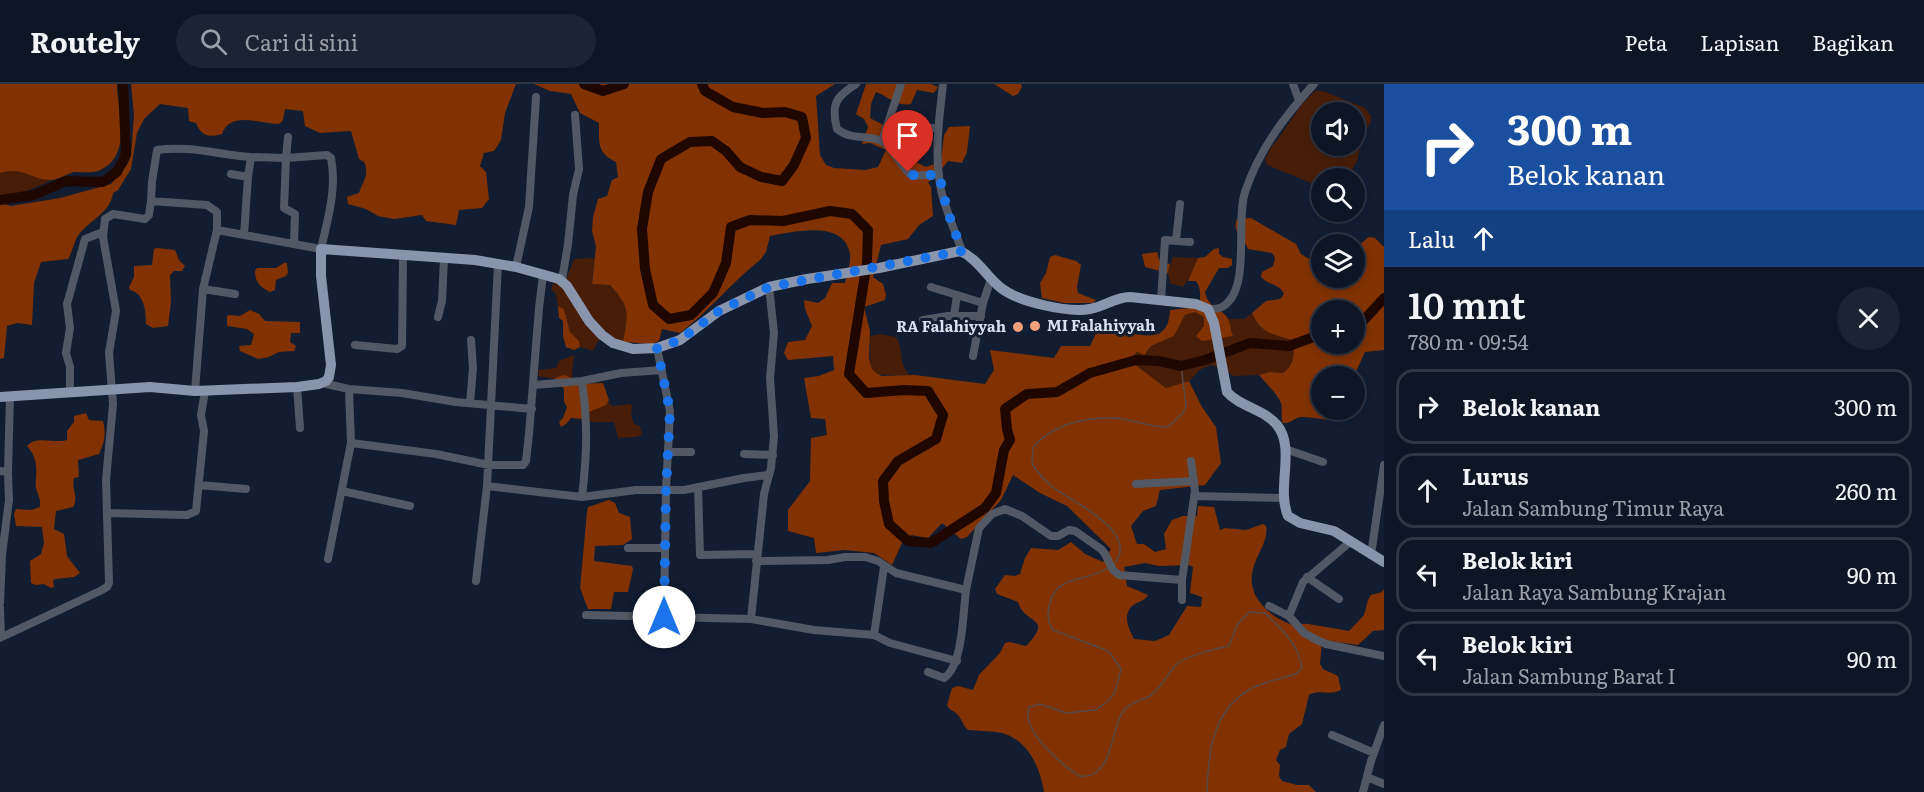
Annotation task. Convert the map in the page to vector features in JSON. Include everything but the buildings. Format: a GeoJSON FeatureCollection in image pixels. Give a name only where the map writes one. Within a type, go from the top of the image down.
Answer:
{"type":"FeatureCollection","features":[{"type":"Feature","properties":{"kind":"main road"},"geometry":{"type":"LineString","coordinates":[[5,397],[111,389],[158,387],[200,391],[297,387],[322,383],[329,377],[331,365],[321,276],[321,249],[475,260],[516,267],[561,280],[589,321],[602,335],[613,343],[633,349],[657,348],[680,340],[719,311],[769,287],[962,251],[1002,288],[1017,296],[1065,309],[1090,309],[1123,297],[1196,304],[1208,309],[1214,323],[1222,376],[1229,395],[1261,413],[1278,426],[1283,434],[1285,449],[1283,498],[1285,509],[1291,518],[1334,531],[1384,562]]}},
{"type":"Feature","properties":{"kind":"street"},"geometry":{"type":"LineString","coordinates":[[856,84],[840,93],[836,101],[834,109],[837,129],[855,137],[882,141],[912,176],[939,174]]}},
{"type":"Feature","properties":{"kind":"street"},"geometry":{"type":"LineString","coordinates":[[882,141],[901,84]]}},
{"type":"Feature","properties":{"kind":"street"},"geometry":{"type":"LineString","coordinates":[[942,84],[937,129],[939,174],[944,201],[962,251]]}},
{"type":"Feature","properties":{"kind":"street"},"geometry":{"type":"LineString","coordinates":[[1293,84],[1299,101]]}},
{"type":"Feature","properties":{"kind":"street"},"geometry":{"type":"LineString","coordinates":[[1208,309],[1221,307],[1235,291],[1241,262],[1240,218],[1245,193],[1264,148],[1275,130],[1314,84]]}},
{"type":"Feature","properties":{"kind":"street"},"geometry":{"type":"LineString","coordinates":[[516,267],[529,207],[536,97]]}},
{"type":"Feature","properties":{"kind":"street"},"geometry":{"type":"LineString","coordinates":[[561,280],[579,169],[575,115]]}},
{"type":"Feature","properties":{"kind":"street"},"geometry":{"type":"LineString","coordinates":[[915,125],[937,129]]}},
{"type":"Feature","properties":{"kind":"street"},"geometry":{"type":"LineString","coordinates":[[288,137],[284,208],[296,214],[294,244]]}},
{"type":"Feature","properties":{"kind":"street"},"geometry":{"type":"LineString","coordinates":[[0,608],[1,638],[107,587],[109,583],[106,480],[112,419],[109,353],[116,311],[103,232],[103,224],[108,215],[144,219],[149,215],[157,150],[192,150],[251,157],[286,158],[327,155],[331,158],[332,204],[321,249],[217,230]]}},
{"type":"Feature","properties":{"kind":"street"},"geometry":{"type":"LineString","coordinates":[[244,235],[251,157]]}},
{"type":"Feature","properties":{"kind":"street"},"geometry":{"type":"LineString","coordinates":[[231,174],[248,177]]}},
{"type":"Feature","properties":{"kind":"street"},"geometry":{"type":"LineString","coordinates":[[107,513],[193,514],[197,506],[204,431],[200,391],[203,289],[218,217],[217,212],[210,206],[151,201]]}},
{"type":"Feature","properties":{"kind":"street"},"geometry":{"type":"LineString","coordinates":[[1176,240],[1180,204]]}},
{"type":"Feature","properties":{"kind":"street"},"geometry":{"type":"LineString","coordinates":[[70,392],[70,367],[66,353],[70,324],[67,304],[86,239],[103,232]]}},
{"type":"Feature","properties":{"kind":"street"},"geometry":{"type":"LineString","coordinates":[[1161,300],[1165,240],[1190,242]]}},
{"type":"Feature","properties":{"kind":"street"},"geometry":{"type":"LineString","coordinates":[[355,345],[397,349],[402,346],[403,256]]}},
{"type":"Feature","properties":{"kind":"street"},"geometry":{"type":"LineString","coordinates":[[438,317],[442,301],[444,259]]}},
{"type":"Feature","properties":{"kind":"street"},"geometry":{"type":"LineString","coordinates":[[476,581],[488,486],[498,264]]}},
{"type":"Feature","properties":{"kind":"street"},"geometry":{"type":"LineString","coordinates":[[351,443],[436,454],[489,465],[517,467],[525,463],[532,409],[543,275]]}},
{"type":"Feature","properties":{"kind":"street"},"geometry":{"type":"LineString","coordinates":[[974,356],[983,303],[991,279]]}},
{"type":"Feature","properties":{"kind":"street"},"geometry":{"type":"LineString","coordinates":[[751,618],[768,476],[773,455],[770,378],[774,333],[769,287]]}},
{"type":"Feature","properties":{"kind":"street"},"geometry":{"type":"LineString","coordinates":[[932,287],[983,303]]}},
{"type":"Feature","properties":{"kind":"street"},"geometry":{"type":"LineString","coordinates":[[203,289],[235,294]]}},
{"type":"Feature","properties":{"kind":"street"},"geometry":{"type":"LineString","coordinates":[[954,316],[957,295]]}},
{"type":"Feature","properties":{"kind":"street"},"geometry":{"type":"LineString","coordinates":[[923,320],[954,316],[981,316]]}},
{"type":"Feature","properties":{"kind":"street"},"geometry":{"type":"LineString","coordinates":[[470,403],[471,340]]}},
{"type":"Feature","properties":{"kind":"street"},"geometry":{"type":"LineString","coordinates":[[657,348],[670,411],[664,617]]}},
{"type":"Feature","properties":{"kind":"street"},"geometry":{"type":"LineString","coordinates":[[534,385],[662,370]]}},
{"type":"Feature","properties":{"kind":"street"},"geometry":{"type":"LineString","coordinates":[[582,381],[587,420],[582,497]]}},
{"type":"Feature","properties":{"kind":"street"},"geometry":{"type":"LineString","coordinates":[[322,383],[349,389],[532,409]]}},
{"type":"Feature","properties":{"kind":"street"},"geometry":{"type":"LineString","coordinates":[[297,387],[300,428]]}},
{"type":"Feature","properties":{"kind":"street"},"geometry":{"type":"LineString","coordinates":[[328,559],[351,443],[349,389]]}},
{"type":"Feature","properties":{"kind":"street"},"geometry":{"type":"LineString","coordinates":[[0,603],[2,555],[9,500],[4,471],[5,397]]}},
{"type":"Feature","properties":{"kind":"street"},"geometry":{"type":"LineString","coordinates":[[1285,449],[1323,462]]}},
{"type":"Feature","properties":{"kind":"street"},"geometry":{"type":"LineString","coordinates":[[668,452],[691,452]]}},
{"type":"Feature","properties":{"kind":"street"},"geometry":{"type":"LineString","coordinates":[[744,453],[773,455]]}},
{"type":"Feature","properties":{"kind":"street"},"geometry":{"type":"LineString","coordinates":[[1182,600],[1182,579],[1194,496],[1191,461]]}},
{"type":"Feature","properties":{"kind":"street"},"geometry":{"type":"LineString","coordinates":[[1371,555],[1384,465]]}},
{"type":"Feature","properties":{"kind":"street"},"geometry":{"type":"LineString","coordinates":[[488,486],[582,497],[698,487],[768,476]]}},
{"type":"Feature","properties":{"kind":"street"},"geometry":{"type":"LineString","coordinates":[[1136,484],[1194,481]]}},
{"type":"Feature","properties":{"kind":"street"},"geometry":{"type":"LineString","coordinates":[[199,485],[246,489]]}},
{"type":"Feature","properties":{"kind":"street"},"geometry":{"type":"LineString","coordinates":[[698,487],[700,555],[828,560],[865,557],[878,561],[896,573],[966,590]]}},
{"type":"Feature","properties":{"kind":"street"},"geometry":{"type":"LineString","coordinates":[[342,491],[410,506]]}},
{"type":"Feature","properties":{"kind":"street"},"geometry":{"type":"LineString","coordinates":[[1194,496],[1283,498]]}},
{"type":"Feature","properties":{"kind":"street"},"geometry":{"type":"LineString","coordinates":[[927,672],[944,678],[948,676],[957,661],[966,590],[979,528],[992,514],[1005,509],[1022,516],[1051,536],[1058,536],[1069,530],[1075,531],[1101,549],[1111,567],[1119,575],[1182,579]]}},
{"type":"Feature","properties":{"kind":"street"},"geometry":{"type":"LineString","coordinates":[[1289,616],[1298,590],[1307,577],[1350,543]]}},
{"type":"Feature","properties":{"kind":"street"},"geometry":{"type":"LineString","coordinates":[[628,548],[665,548]]}},
{"type":"Feature","properties":{"kind":"street"},"geometry":{"type":"LineString","coordinates":[[874,635],[884,567]]}},
{"type":"Feature","properties":{"kind":"street"},"geometry":{"type":"LineString","coordinates":[[1307,577],[1339,599]]}},
{"type":"Feature","properties":{"kind":"street"},"geometry":{"type":"LineString","coordinates":[[1269,606],[1289,616],[1304,633],[1326,644],[1384,656]]}},
{"type":"Feature","properties":{"kind":"street"},"geometry":{"type":"LineString","coordinates":[[586,615],[751,618],[814,630],[874,635],[890,643],[957,661]]}},
{"type":"Feature","properties":{"kind":"street"},"geometry":{"type":"LineString","coordinates":[[1364,792],[1384,725]]}},
{"type":"Feature","properties":{"kind":"street"},"geometry":{"type":"LineString","coordinates":[[1332,735],[1374,753]]}},
{"type":"Feature","properties":{"kind":"street"},"geometry":{"type":"LineString","coordinates":[[1367,777],[1384,784]]}},
{"type":"Feature","properties":{"kind":"shaded area"},"geometry":{"type":"Polygon","coordinates":[[[0,84],[117,84],[121,132],[116,155],[109,164],[98,171],[75,172],[52,180],[15,171],[0,173],[0,84]]]}},
{"type":"Feature","properties":{"kind":"shaded area"},"geometry":{"type":"Polygon","coordinates":[[[131,84],[516,84],[505,113],[501,140],[494,151],[484,153],[480,166],[486,172],[489,199],[482,208],[459,210],[456,225],[426,221],[422,215],[394,219],[378,216],[366,209],[348,204],[347,197],[359,193],[366,170],[364,162],[359,159],[351,131],[320,133],[305,126],[303,111],[285,109],[283,120],[279,124],[239,120],[232,122],[222,134],[209,136],[200,131],[196,123],[189,121],[188,108],[160,104],[144,119],[137,133],[131,169],[118,190],[113,193],[109,205],[84,228],[68,259],[41,262],[34,283],[32,325],[17,323],[7,326],[4,358],[0,359],[0,203],[11,206],[60,198],[111,184],[127,165],[131,156],[134,115],[131,84]]]}},
{"type":"Feature","properties":{"kind":"shaded area"},"geometry":{"type":"Polygon","coordinates":[[[534,84],[835,84],[816,96],[820,155],[826,165],[834,168],[865,170],[878,167],[886,150],[870,143],[862,144],[868,127],[864,119],[856,114],[866,84],[931,84],[938,87],[934,93],[917,90],[911,104],[906,105],[876,92],[871,104],[870,118],[897,135],[902,151],[926,167],[941,162],[944,135],[949,127],[970,126],[967,152],[962,163],[948,161],[934,179],[928,182],[931,187],[933,216],[919,225],[908,239],[881,245],[873,277],[883,284],[885,300],[864,307],[870,331],[869,358],[872,369],[882,376],[915,375],[985,384],[994,370],[990,350],[1054,358],[1061,346],[1090,346],[1096,333],[1118,331],[1152,335],[1161,332],[1167,324],[1170,310],[1199,307],[1198,284],[1196,281],[1188,281],[1198,258],[1205,257],[1214,249],[1219,248],[1219,254],[1232,259],[1232,265],[1228,268],[1219,268],[1205,292],[1211,304],[1227,317],[1233,336],[1202,341],[1196,336],[1204,326],[1204,317],[1195,312],[1185,315],[1174,336],[1151,346],[1144,355],[1137,352],[1133,356],[1133,363],[1166,388],[1189,381],[1202,407],[1216,427],[1221,463],[1205,485],[1160,490],[1156,506],[1143,511],[1131,526],[1137,544],[1144,544],[1155,552],[1166,549],[1164,534],[1172,520],[1183,516],[1197,516],[1198,506],[1214,507],[1220,530],[1225,528],[1246,530],[1263,524],[1266,526],[1266,537],[1253,569],[1253,587],[1260,603],[1266,609],[1294,625],[1308,624],[1349,631],[1364,615],[1371,595],[1382,592],[1384,589],[1384,630],[1373,631],[1358,645],[1322,640],[1320,664],[1323,669],[1338,676],[1341,690],[1309,695],[1302,724],[1289,734],[1286,747],[1280,750],[1276,760],[1280,765],[1279,776],[1282,781],[1309,785],[1316,792],[1044,792],[1036,764],[1026,748],[1019,742],[1002,733],[968,730],[959,716],[947,705],[952,688],[958,686],[973,690],[979,675],[1000,653],[1005,643],[1026,646],[1038,630],[1038,625],[1021,609],[1018,602],[997,594],[995,589],[1005,575],[1020,574],[1031,548],[1058,550],[1071,542],[1085,554],[1103,562],[1111,549],[1067,506],[1040,493],[1013,475],[1001,500],[967,537],[961,539],[942,523],[928,538],[911,535],[902,543],[892,565],[874,553],[845,550],[816,553],[814,538],[788,531],[788,510],[810,481],[811,438],[827,435],[825,419],[811,418],[804,378],[819,376],[834,370],[833,356],[788,360],[784,353],[788,342],[805,340],[812,326],[804,300],[818,303],[825,298],[832,283],[845,283],[850,257],[846,243],[838,236],[816,230],[770,236],[766,252],[761,259],[680,333],[662,329],[659,341],[652,344],[623,342],[627,317],[622,300],[610,285],[592,284],[596,246],[592,231],[593,217],[598,199],[607,196],[612,180],[618,177],[616,162],[605,155],[600,147],[599,123],[580,113],[571,94],[550,91],[534,84]],[[1145,563],[1124,567],[1127,586],[1148,595],[1132,606],[1127,614],[1127,622],[1134,639],[1155,641],[1169,635],[1187,606],[1201,607],[1202,597],[1190,593],[1193,567],[1189,565],[1159,566],[1145,563]]]}},
{"type":"Feature","properties":{"kind":"shaded area"},"geometry":{"type":"Polygon","coordinates":[[[994,84],[1021,84],[1022,87],[1018,94],[1013,96],[994,84]]]}},
{"type":"Feature","properties":{"kind":"shaded area"},"geometry":{"type":"Polygon","coordinates":[[[1315,91],[1323,91],[1350,102],[1311,102],[1311,156],[1358,156],[1357,161],[1353,168],[1311,168],[1311,183],[1267,165],[1265,159],[1302,104],[1315,91]]]}},
{"type":"Feature","properties":{"kind":"shaded area"},"geometry":{"type":"Polygon","coordinates":[[[1365,108],[1371,116],[1371,122],[1365,132],[1365,108]]]}},
{"type":"Feature","properties":{"kind":"shaded area"},"geometry":{"type":"Polygon","coordinates":[[[20,171],[50,181],[26,191],[0,195],[0,173],[20,171]]]}},
{"type":"Feature","properties":{"kind":"shaded area"},"geometry":{"type":"Polygon","coordinates":[[[1251,218],[1296,244],[1301,254],[1311,260],[1311,288],[1365,288],[1365,240],[1369,237],[1375,238],[1384,247],[1384,350],[1365,352],[1365,300],[1311,300],[1311,354],[1364,354],[1359,366],[1311,366],[1311,418],[1301,417],[1283,423],[1282,406],[1279,399],[1259,375],[1269,372],[1283,373],[1290,366],[1294,350],[1292,340],[1264,329],[1252,313],[1266,301],[1280,299],[1284,294],[1280,288],[1261,277],[1262,272],[1273,266],[1275,258],[1272,253],[1248,249],[1237,231],[1237,219],[1251,218]]]}},
{"type":"Feature","properties":{"kind":"shaded area"},"geometry":{"type":"Polygon","coordinates":[[[154,249],[175,250],[179,260],[185,266],[182,271],[174,271],[170,275],[171,302],[168,326],[153,328],[146,324],[145,308],[141,299],[129,287],[134,277],[134,266],[152,265],[154,249]]]}},
{"type":"Feature","properties":{"kind":"shaded area"},"geometry":{"type":"Polygon","coordinates":[[[1157,252],[1160,262],[1170,264],[1168,273],[1145,267],[1142,254],[1157,252]]]}},
{"type":"Feature","properties":{"kind":"shaded area"},"geometry":{"type":"Polygon","coordinates":[[[1055,255],[1076,261],[1081,265],[1078,293],[1096,300],[1093,303],[1064,303],[1042,298],[1040,283],[1046,273],[1050,257],[1055,255]]]}},
{"type":"Feature","properties":{"kind":"shaded area"},"geometry":{"type":"Polygon","coordinates":[[[1173,257],[1198,258],[1193,272],[1183,287],[1170,283],[1168,273],[1173,257]]]}},
{"type":"Feature","properties":{"kind":"shaded area"},"geometry":{"type":"Polygon","coordinates":[[[594,258],[592,284],[610,285],[622,300],[627,317],[623,342],[606,334],[598,341],[593,351],[580,347],[570,332],[564,309],[558,306],[556,294],[551,289],[553,284],[566,280],[574,259],[594,258]]]}},
{"type":"Feature","properties":{"kind":"shaded area"},"geometry":{"type":"Polygon","coordinates":[[[287,263],[288,273],[276,280],[275,290],[270,292],[259,284],[255,275],[257,268],[276,268],[287,263]]]}},
{"type":"Feature","properties":{"kind":"shaded area"},"geometry":{"type":"Polygon","coordinates":[[[558,306],[564,309],[570,332],[579,341],[580,347],[574,350],[566,347],[563,321],[559,318],[558,306]]]}},
{"type":"Feature","properties":{"kind":"shaded area"},"geometry":{"type":"Polygon","coordinates":[[[250,310],[259,314],[265,321],[300,322],[300,333],[291,333],[290,342],[296,346],[294,351],[279,352],[258,359],[240,351],[239,346],[251,345],[254,334],[247,329],[227,326],[227,316],[240,316],[250,310]]]}},
{"type":"Feature","properties":{"kind":"shaded area"},"geometry":{"type":"Polygon","coordinates":[[[1195,312],[1204,317],[1204,326],[1233,336],[1228,319],[1244,319],[1252,313],[1264,329],[1292,340],[1294,354],[1290,366],[1283,373],[1269,372],[1259,375],[1233,376],[1226,370],[1211,365],[1201,369],[1189,381],[1166,388],[1133,363],[1133,356],[1137,352],[1144,354],[1151,346],[1174,336],[1185,315],[1195,312]]]}},
{"type":"Feature","properties":{"kind":"shaded area"},"geometry":{"type":"Polygon","coordinates":[[[880,334],[896,337],[903,365],[910,376],[886,375],[874,371],[870,336],[880,334]]]}},
{"type":"Feature","properties":{"kind":"shaded area"},"geometry":{"type":"Polygon","coordinates":[[[574,355],[573,379],[538,376],[539,370],[556,368],[559,361],[574,355]]]}},
{"type":"Feature","properties":{"kind":"shaded area"},"geometry":{"type":"Polygon","coordinates":[[[565,375],[573,379],[576,384],[603,383],[609,400],[606,405],[584,414],[582,419],[571,418],[561,427],[559,422],[567,407],[564,402],[564,389],[555,379],[565,375]]]}},
{"type":"Feature","properties":{"kind":"shaded area"},"geometry":{"type":"Polygon","coordinates":[[[608,402],[612,406],[630,404],[634,424],[640,426],[642,435],[618,438],[614,422],[593,422],[582,419],[584,414],[608,402]]]}},
{"type":"Feature","properties":{"kind":"shaded area"},"geometry":{"type":"Polygon","coordinates":[[[86,413],[89,420],[103,421],[105,433],[103,446],[99,454],[78,460],[79,477],[74,478],[73,482],[75,503],[73,507],[56,511],[54,529],[64,534],[67,556],[80,573],[74,577],[55,579],[54,587],[51,588],[44,584],[36,585],[31,583],[30,561],[41,554],[44,543],[42,527],[16,526],[14,514],[16,509],[31,510],[40,507],[35,461],[27,446],[41,440],[67,440],[67,431],[74,422],[74,416],[86,413]]]}},
{"type":"Feature","properties":{"kind":"shaded area"},"geometry":{"type":"Polygon","coordinates":[[[609,500],[615,503],[619,513],[630,517],[632,539],[623,545],[595,546],[594,561],[632,566],[633,569],[628,592],[614,592],[611,609],[588,609],[580,588],[587,512],[588,507],[609,500]]]}},
{"type":"Feature","properties":{"kind":"waterway"},"geometry":{"type":"LineString","coordinates":[[0,200],[34,195],[66,181],[103,182],[117,172],[126,154],[123,84]]}},
{"type":"Feature","properties":{"kind":"waterway"},"geometry":{"type":"LineString","coordinates":[[584,84],[603,91],[624,84]]}},
{"type":"Feature","properties":{"kind":"waterway"},"geometry":{"type":"LineString","coordinates":[[702,84],[705,91],[733,107],[763,113],[785,112],[802,117],[806,138],[794,165],[782,181],[761,177],[740,167],[726,151],[712,141],[690,142],[661,159],[648,192],[642,229],[645,269],[653,305],[669,319],[691,315],[713,293],[726,263],[731,227],[750,220],[783,221],[830,211],[852,214],[868,230],[867,262],[849,374],[866,393],[928,391],[943,415],[936,439],[898,461],[883,481],[889,524],[908,541],[931,543],[985,508],[996,493],[1004,450],[1010,440],[1005,409],[1027,394],[1057,392],[1090,373],[1136,360],[1159,361],[1181,366],[1205,360],[1250,343],[1289,346],[1311,338]]}},
{"type":"Feature","properties":{"kind":"waterway"},"geometry":{"type":"LineString","coordinates":[[1365,319],[1384,298]]}},
{"type":"Feature","properties":{"kind":"waterway"},"geometry":{"type":"LineString","coordinates":[[1115,563],[1120,551],[1118,540],[1112,529],[1045,480],[1032,464],[1033,448],[1040,440],[1058,428],[1091,419],[1120,419],[1168,427],[1183,413],[1186,405],[1181,366]]}},
{"type":"Feature","properties":{"kind":"waterway"},"geometry":{"type":"LineString","coordinates":[[1108,568],[1099,573],[1072,580],[1058,589],[1052,596],[1048,616],[1053,630],[1110,653],[1121,669],[1115,692],[1096,710],[1066,713],[1040,704],[1029,707],[1028,716],[1031,726],[1044,746],[1062,764],[1079,776],[1090,775],[1098,771],[1104,763],[1118,721],[1125,710],[1154,693],[1181,661],[1229,646],[1237,625],[1249,612],[1265,613],[1297,651],[1302,668],[1296,674],[1252,688],[1235,700],[1226,711],[1214,736],[1207,792]]}},
{"type":"Feature","properties":{"kind":"place","name":"MI Falahiyyah"},"geometry":{"type":"Point","coordinates":[1035,326]}},
{"type":"Feature","properties":{"kind":"place","name":"RA Falahiyyah"},"geometry":{"type":"Point","coordinates":[1018,327]}},
{"type":"Feature","properties":{"kind":"route"},"geometry":{"type":"LineString","coordinates":[[664,617],[670,411],[657,348],[680,340],[719,311],[769,287],[962,251],[947,210],[939,174],[917,177],[908,172]]}}]}
